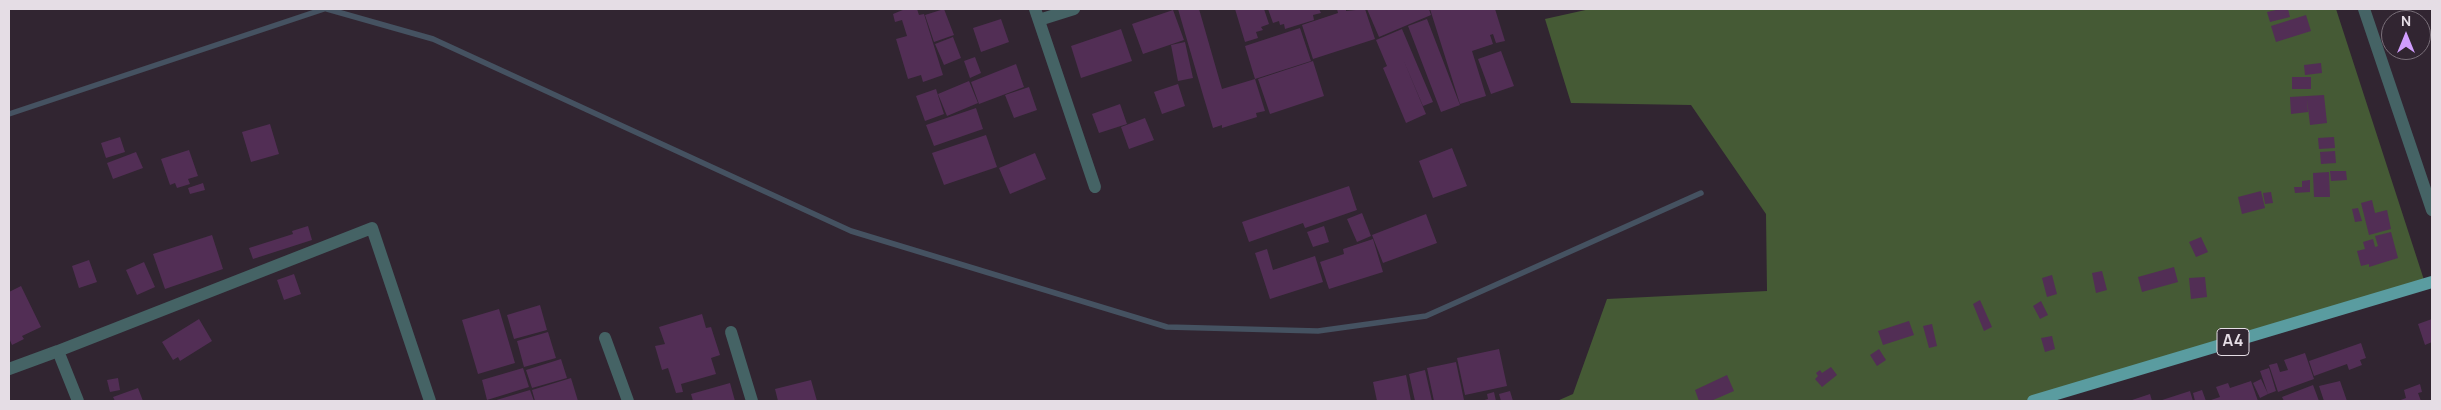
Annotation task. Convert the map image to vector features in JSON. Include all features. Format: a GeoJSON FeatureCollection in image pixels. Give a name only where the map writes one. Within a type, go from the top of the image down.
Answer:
{"type":"FeatureCollection","features":[{"type":"Feature","properties":{"kind":"main road","name":"A4"},"geometry":{"type":"LineString","coordinates":[[2033,401],[2432,282]]}},
{"type":"Feature","properties":{"kind":"street"},"geometry":{"type":"LineString","coordinates":[[1074,9],[1037,14],[1095,187]]}},
{"type":"Feature","properties":{"kind":"street"},"geometry":{"type":"LineString","coordinates":[[2364,9],[2432,210]]}},
{"type":"Feature","properties":{"kind":"street"},"geometry":{"type":"LineString","coordinates":[[9,369],[372,228],[430,401]]}},
{"type":"Feature","properties":{"kind":"street"},"geometry":{"type":"LineString","coordinates":[[731,332],[752,401]]}},
{"type":"Feature","properties":{"kind":"street"},"geometry":{"type":"LineString","coordinates":[[605,338],[628,401]]}},
{"type":"Feature","properties":{"kind":"street"},"geometry":{"type":"LineString","coordinates":[[58,351],[78,401]]}},
{"type":"Feature","properties":{"kind":"green space"},"geometry":{"type":"Polygon","coordinates":[[[1590,9],[2336,9],[2424,280],[2026,401],[1557,401],[1573,394],[1607,299],[1767,291],[1766,214],[1691,105],[1571,103],[1545,19],[1590,9]]]}},
{"type":"Feature","properties":{"kind":"building"},"geometry":{"type":"Polygon","coordinates":[[[905,9],[917,9],[919,15],[924,14],[943,75],[923,82],[921,75],[908,79],[896,39],[907,36],[902,20],[895,22],[893,14],[905,9]]]}},
{"type":"Feature","properties":{"kind":"building"},"geometry":{"type":"Polygon","coordinates":[[[944,9],[954,35],[934,42],[925,15],[944,9]]]}},
{"type":"Feature","properties":{"kind":"building"},"geometry":{"type":"Polygon","coordinates":[[[1178,9],[1199,9],[1222,89],[1255,79],[1265,111],[1256,113],[1257,117],[1222,128],[1222,125],[1213,128],[1178,9]]]}},
{"type":"Feature","properties":{"kind":"building"},"geometry":{"type":"Polygon","coordinates":[[[1235,9],[1264,9],[1269,24],[1261,27],[1263,30],[1256,32],[1258,38],[1245,42],[1235,9]]]}},
{"type":"Feature","properties":{"kind":"building"},"geometry":{"type":"Polygon","coordinates":[[[1268,9],[1319,9],[1321,13],[1313,15],[1314,20],[1285,29],[1284,24],[1280,25],[1279,21],[1273,23],[1268,9]]]}},
{"type":"Feature","properties":{"kind":"building"},"geometry":{"type":"Polygon","coordinates":[[[1337,9],[1346,9],[1346,11],[1365,9],[1375,39],[1313,59],[1302,25],[1338,13],[1337,9]]]}},
{"type":"Feature","properties":{"kind":"building"},"geometry":{"type":"Polygon","coordinates":[[[1367,9],[1429,9],[1431,15],[1379,37],[1367,9]]]}},
{"type":"Feature","properties":{"kind":"building"},"geometry":{"type":"Polygon","coordinates":[[[1430,9],[1495,9],[1505,41],[1496,43],[1493,34],[1490,35],[1493,44],[1472,51],[1486,96],[1460,104],[1430,9]]]}},
{"type":"Feature","properties":{"kind":"building"},"geometry":{"type":"Polygon","coordinates":[[[2288,9],[2290,17],[2270,22],[2267,12],[2288,9]]]}},
{"type":"Feature","properties":{"kind":"building"},"geometry":{"type":"Polygon","coordinates":[[[1173,10],[1184,40],[1143,54],[1132,24],[1173,10]]]}},
{"type":"Feature","properties":{"kind":"building"},"geometry":{"type":"Polygon","coordinates":[[[2306,15],[2311,31],[2276,42],[2271,26],[2306,15]]]}},
{"type":"Feature","properties":{"kind":"building"},"geometry":{"type":"Polygon","coordinates":[[[1001,19],[1009,42],[981,52],[973,28],[1001,19]]]}},
{"type":"Feature","properties":{"kind":"building"},"geometry":{"type":"Polygon","coordinates":[[[1427,19],[1460,105],[1441,112],[1408,26],[1427,19]]]}},
{"type":"Feature","properties":{"kind":"building"},"geometry":{"type":"Polygon","coordinates":[[[1300,28],[1311,61],[1255,79],[1245,46],[1300,28]]]}},
{"type":"Feature","properties":{"kind":"building"},"geometry":{"type":"Polygon","coordinates":[[[1121,29],[1132,61],[1081,78],[1071,46],[1121,29]]]}},
{"type":"Feature","properties":{"kind":"building"},"geometry":{"type":"Polygon","coordinates":[[[1402,29],[1433,102],[1423,106],[1403,59],[1426,114],[1406,123],[1383,68],[1387,66],[1376,40],[1402,29]]]}},
{"type":"Feature","properties":{"kind":"building"},"geometry":{"type":"Polygon","coordinates":[[[953,37],[961,58],[944,65],[935,44],[953,37]]]}},
{"type":"Feature","properties":{"kind":"building"},"geometry":{"type":"Polygon","coordinates":[[[1185,42],[1193,78],[1178,81],[1171,45],[1185,42]]]}},
{"type":"Feature","properties":{"kind":"building"},"geometry":{"type":"Polygon","coordinates":[[[1501,51],[1514,86],[1491,94],[1478,59],[1501,51]]]}},
{"type":"Feature","properties":{"kind":"building"},"geometry":{"type":"Polygon","coordinates":[[[975,57],[981,73],[970,78],[964,61],[975,57]]]}},
{"type":"Feature","properties":{"kind":"building"},"geometry":{"type":"Polygon","coordinates":[[[1313,61],[1324,96],[1270,114],[1258,79],[1313,61]]]}},
{"type":"Feature","properties":{"kind":"building"},"geometry":{"type":"Polygon","coordinates":[[[2321,63],[2322,73],[2305,75],[2304,65],[2321,63]]]}},
{"type":"Feature","properties":{"kind":"building"},"geometry":{"type":"Polygon","coordinates":[[[1016,64],[1024,87],[979,104],[971,82],[1016,64]]]}},
{"type":"Feature","properties":{"kind":"building"},"geometry":{"type":"Polygon","coordinates":[[[2292,77],[2311,77],[2311,89],[2292,89],[2292,77]]]}},
{"type":"Feature","properties":{"kind":"building"},"geometry":{"type":"Polygon","coordinates":[[[969,81],[978,103],[947,116],[938,94],[969,81]]]}},
{"type":"Feature","properties":{"kind":"building"},"geometry":{"type":"Polygon","coordinates":[[[1178,84],[1185,106],[1162,114],[1154,92],[1178,84]]]}},
{"type":"Feature","properties":{"kind":"building"},"geometry":{"type":"Polygon","coordinates":[[[1029,87],[1037,110],[1014,118],[1005,95],[1029,87]]]}},
{"type":"Feature","properties":{"kind":"building"},"geometry":{"type":"Polygon","coordinates":[[[936,89],[944,114],[925,121],[916,96],[936,89]]]}},
{"type":"Feature","properties":{"kind":"building"},"geometry":{"type":"Polygon","coordinates":[[[2324,95],[2327,123],[2310,125],[2307,99],[2308,112],[2291,114],[2290,97],[2324,95]]]}},
{"type":"Feature","properties":{"kind":"building"},"geometry":{"type":"Polygon","coordinates":[[[1120,104],[1127,124],[1099,133],[1092,114],[1120,104]]]}},
{"type":"Feature","properties":{"kind":"building"},"geometry":{"type":"Polygon","coordinates":[[[976,108],[983,129],[934,146],[926,125],[976,108]]]}},
{"type":"Feature","properties":{"kind":"building"},"geometry":{"type":"Polygon","coordinates":[[[1145,118],[1154,140],[1129,149],[1121,127],[1145,118]]]}},
{"type":"Feature","properties":{"kind":"building"},"geometry":{"type":"Polygon","coordinates":[[[270,124],[279,154],[251,162],[242,132],[270,124]]]}},
{"type":"Feature","properties":{"kind":"building"},"geometry":{"type":"Polygon","coordinates":[[[986,135],[997,167],[944,185],[932,153],[986,135]]]}},
{"type":"Feature","properties":{"kind":"building"},"geometry":{"type":"Polygon","coordinates":[[[120,137],[125,152],[106,158],[101,143],[120,137]]]}},
{"type":"Feature","properties":{"kind":"building"},"geometry":{"type":"Polygon","coordinates":[[[2334,137],[2335,148],[2319,149],[2318,138],[2334,137]]]}},
{"type":"Feature","properties":{"kind":"building"},"geometry":{"type":"Polygon","coordinates":[[[1452,148],[1467,186],[1433,198],[1419,161],[1452,148]]]}},
{"type":"Feature","properties":{"kind":"building"},"geometry":{"type":"Polygon","coordinates":[[[189,150],[198,176],[188,179],[190,184],[177,188],[175,183],[170,185],[161,159],[189,150]]]}},
{"type":"Feature","properties":{"kind":"building"},"geometry":{"type":"Polygon","coordinates":[[[2335,151],[2336,163],[2321,164],[2320,152],[2335,151]]]}},
{"type":"Feature","properties":{"kind":"building"},"geometry":{"type":"Polygon","coordinates":[[[136,152],[143,168],[113,179],[107,163],[136,152]]]}},
{"type":"Feature","properties":{"kind":"building"},"geometry":{"type":"Polygon","coordinates":[[[1035,153],[1046,179],[1010,194],[999,168],[1035,153]]]}},
{"type":"Feature","properties":{"kind":"building"},"geometry":{"type":"Polygon","coordinates":[[[2330,171],[2346,171],[2347,180],[2331,181],[2330,171]]]}},
{"type":"Feature","properties":{"kind":"building"},"geometry":{"type":"Polygon","coordinates":[[[2329,172],[2330,197],[2314,197],[2313,173],[2329,172]]]}},
{"type":"Feature","properties":{"kind":"building"},"geometry":{"type":"Polygon","coordinates":[[[2310,180],[2310,192],[2295,193],[2294,187],[2302,187],[2302,181],[2310,180]]]}},
{"type":"Feature","properties":{"kind":"building"},"geometry":{"type":"Polygon","coordinates":[[[203,183],[205,190],[190,194],[188,188],[203,183]]]}},
{"type":"Feature","properties":{"kind":"building"},"geometry":{"type":"Polygon","coordinates":[[[1349,186],[1357,210],[1305,228],[1303,223],[1249,242],[1242,222],[1349,186]]]}},
{"type":"Feature","properties":{"kind":"building"},"geometry":{"type":"Polygon","coordinates":[[[2261,191],[2265,208],[2242,214],[2238,197],[2261,191]]]}},
{"type":"Feature","properties":{"kind":"building"},"geometry":{"type":"Polygon","coordinates":[[[2271,192],[2273,203],[2265,204],[2263,193],[2271,192]]]}},
{"type":"Feature","properties":{"kind":"building"},"geometry":{"type":"Polygon","coordinates":[[[2372,200],[2375,213],[2387,210],[2391,229],[2369,235],[2361,203],[2372,200]]]}},
{"type":"Feature","properties":{"kind":"building"},"geometry":{"type":"Polygon","coordinates":[[[2358,208],[2362,221],[2355,222],[2352,209],[2358,208]]]}},
{"type":"Feature","properties":{"kind":"building"},"geometry":{"type":"Polygon","coordinates":[[[1362,213],[1371,236],[1357,242],[1347,219],[1362,213]]]}},
{"type":"Feature","properties":{"kind":"building"},"geometry":{"type":"Polygon","coordinates":[[[1426,214],[1437,243],[1383,263],[1372,235],[1426,214]]]}},
{"type":"Feature","properties":{"kind":"building"},"geometry":{"type":"Polygon","coordinates":[[[308,226],[312,240],[253,259],[249,248],[293,234],[292,231],[308,226]]]}},
{"type":"Feature","properties":{"kind":"building"},"geometry":{"type":"Polygon","coordinates":[[[1324,226],[1329,242],[1313,247],[1307,232],[1324,226]]]}},
{"type":"Feature","properties":{"kind":"building"},"geometry":{"type":"Polygon","coordinates":[[[2391,232],[2398,258],[2369,267],[2369,264],[2361,266],[2357,251],[2365,249],[2363,242],[2373,239],[2375,247],[2378,246],[2375,236],[2391,232]]]}},
{"type":"Feature","properties":{"kind":"building"},"geometry":{"type":"Polygon","coordinates":[[[212,235],[223,269],[165,289],[153,254],[212,235]]]}},
{"type":"Feature","properties":{"kind":"building"},"geometry":{"type":"Polygon","coordinates":[[[2201,237],[2208,252],[2196,257],[2189,242],[2201,237]]]}},
{"type":"Feature","properties":{"kind":"building"},"geometry":{"type":"Polygon","coordinates":[[[1373,239],[1383,272],[1329,289],[1320,262],[1344,254],[1343,249],[1373,239]]]}},
{"type":"Feature","properties":{"kind":"building"},"geometry":{"type":"Polygon","coordinates":[[[1267,249],[1273,270],[1315,256],[1323,282],[1270,299],[1255,253],[1267,249]]]}},
{"type":"Feature","properties":{"kind":"building"},"geometry":{"type":"Polygon","coordinates":[[[89,260],[97,282],[79,288],[72,266],[89,260]]]}},
{"type":"Feature","properties":{"kind":"building"},"geometry":{"type":"Polygon","coordinates":[[[144,262],[155,287],[137,295],[126,270],[144,262]]]}},
{"type":"Feature","properties":{"kind":"building"},"geometry":{"type":"Polygon","coordinates":[[[2174,267],[2178,282],[2142,292],[2138,277],[2174,267]]]}},
{"type":"Feature","properties":{"kind":"building"},"geometry":{"type":"Polygon","coordinates":[[[2102,271],[2107,290],[2096,293],[2092,273],[2102,271]]]}},
{"type":"Feature","properties":{"kind":"building"},"geometry":{"type":"Polygon","coordinates":[[[294,274],[301,294],[284,300],[277,280],[294,274]]]}},
{"type":"Feature","properties":{"kind":"building"},"geometry":{"type":"Polygon","coordinates":[[[2052,275],[2057,294],[2047,297],[2042,278],[2052,275]]]}},
{"type":"Feature","properties":{"kind":"building"},"geometry":{"type":"Polygon","coordinates":[[[2205,277],[2207,297],[2191,299],[2189,278],[2205,277]]]}},
{"type":"Feature","properties":{"kind":"building"},"geometry":{"type":"Polygon","coordinates":[[[21,286],[41,327],[22,336],[24,339],[12,345],[9,338],[9,292],[21,286]]]}},
{"type":"Feature","properties":{"kind":"building"},"geometry":{"type":"Polygon","coordinates":[[[1980,300],[1992,327],[1984,331],[1973,304],[1980,300]]]}},
{"type":"Feature","properties":{"kind":"building"},"geometry":{"type":"Polygon","coordinates":[[[2041,301],[2048,315],[2040,319],[2033,306],[2041,301]]]}},
{"type":"Feature","properties":{"kind":"building"},"geometry":{"type":"Polygon","coordinates":[[[540,305],[547,330],[514,339],[507,315],[540,305]]]}},
{"type":"Feature","properties":{"kind":"building"},"geometry":{"type":"Polygon","coordinates":[[[499,309],[515,363],[478,374],[462,320],[499,309]]]}},
{"type":"Feature","properties":{"kind":"building"},"geometry":{"type":"Polygon","coordinates":[[[702,314],[706,328],[711,327],[720,355],[711,358],[716,374],[681,384],[683,392],[676,393],[668,368],[662,370],[655,346],[665,344],[659,327],[702,314]]]}},
{"type":"Feature","properties":{"kind":"building"},"geometry":{"type":"Polygon","coordinates":[[[199,319],[212,341],[180,361],[178,357],[173,360],[162,342],[199,319]]]}},
{"type":"Feature","properties":{"kind":"building"},"geometry":{"type":"Polygon","coordinates":[[[2432,319],[2432,342],[2425,345],[2418,324],[2432,319]]]}},
{"type":"Feature","properties":{"kind":"building"},"geometry":{"type":"Polygon","coordinates":[[[1909,321],[1914,335],[1883,345],[1878,331],[1909,321]]]}},
{"type":"Feature","properties":{"kind":"building"},"geometry":{"type":"Polygon","coordinates":[[[1932,324],[1937,346],[1929,348],[1923,326],[1932,324]]]}},
{"type":"Feature","properties":{"kind":"building"},"geometry":{"type":"Polygon","coordinates":[[[548,332],[556,358],[524,367],[517,341],[548,332]]]}},
{"type":"Feature","properties":{"kind":"building"},"geometry":{"type":"Polygon","coordinates":[[[2052,336],[2055,349],[2045,352],[2041,338],[2052,336]]]}},
{"type":"Feature","properties":{"kind":"building"},"geometry":{"type":"Polygon","coordinates":[[[2361,343],[2366,358],[2360,360],[2362,365],[2349,370],[2347,364],[2314,376],[2309,361],[2361,343]]]}},
{"type":"Feature","properties":{"kind":"building"},"geometry":{"type":"Polygon","coordinates":[[[1499,349],[1507,386],[1465,395],[1457,358],[1499,349]]]}},
{"type":"Feature","properties":{"kind":"building"},"geometry":{"type":"Polygon","coordinates":[[[1879,349],[1886,360],[1877,366],[1870,355],[1879,349]]]}},
{"type":"Feature","properties":{"kind":"building"},"geometry":{"type":"Polygon","coordinates":[[[2305,353],[2314,379],[2278,392],[2269,365],[2277,363],[2280,372],[2288,370],[2284,360],[2305,353]]]}},
{"type":"Feature","properties":{"kind":"building"},"geometry":{"type":"Polygon","coordinates":[[[561,359],[567,378],[532,388],[526,370],[561,359]]]}},
{"type":"Feature","properties":{"kind":"building"},"geometry":{"type":"Polygon","coordinates":[[[1456,362],[1464,400],[1434,401],[1427,368],[1456,362]]]}},
{"type":"Feature","properties":{"kind":"building"},"geometry":{"type":"Polygon","coordinates":[[[1831,367],[1837,375],[1822,387],[1815,379],[1818,376],[1816,373],[1820,370],[1822,373],[1831,367]]]}},
{"type":"Feature","properties":{"kind":"building"},"geometry":{"type":"Polygon","coordinates":[[[523,368],[529,387],[487,400],[482,380],[523,368]]]}},
{"type":"Feature","properties":{"kind":"building"},"geometry":{"type":"Polygon","coordinates":[[[2269,368],[2276,391],[2268,394],[2260,371],[2269,368]]]}},
{"type":"Feature","properties":{"kind":"building"},"geometry":{"type":"Polygon","coordinates":[[[1425,370],[1432,401],[1415,401],[1409,374],[1425,370]]]}},
{"type":"Feature","properties":{"kind":"building"},"geometry":{"type":"Polygon","coordinates":[[[1406,375],[1411,401],[1377,401],[1373,382],[1406,375]]]}},
{"type":"Feature","properties":{"kind":"building"},"geometry":{"type":"Polygon","coordinates":[[[1727,375],[1734,391],[1711,401],[1699,401],[1695,390],[1727,375]]]}},
{"type":"Feature","properties":{"kind":"building"},"geometry":{"type":"Polygon","coordinates":[[[118,378],[120,390],[110,392],[107,380],[118,378]]]}},
{"type":"Feature","properties":{"kind":"building"},"geometry":{"type":"Polygon","coordinates":[[[571,378],[578,401],[535,401],[532,390],[571,378]]]}},
{"type":"Feature","properties":{"kind":"building"},"geometry":{"type":"Polygon","coordinates":[[[2261,379],[2268,394],[2260,398],[2253,383],[2261,379]]]}},
{"type":"Feature","properties":{"kind":"building"},"geometry":{"type":"Polygon","coordinates":[[[811,380],[817,401],[778,401],[775,389],[811,380]]]}},
{"type":"Feature","properties":{"kind":"building"},"geometry":{"type":"Polygon","coordinates":[[[2251,381],[2258,401],[2208,401],[2220,397],[2216,387],[2228,383],[2230,388],[2251,381]]]}},
{"type":"Feature","properties":{"kind":"building"},"geometry":{"type":"Polygon","coordinates":[[[2340,381],[2347,401],[2324,401],[2319,386],[2340,381]]]}},
{"type":"Feature","properties":{"kind":"building"},"geometry":{"type":"Polygon","coordinates":[[[730,383],[735,401],[693,401],[691,394],[730,383]]]}},
{"type":"Feature","properties":{"kind":"building"},"geometry":{"type":"Polygon","coordinates":[[[2420,384],[2422,392],[2418,393],[2421,401],[2398,401],[2406,398],[2404,390],[2420,384]]]}},
{"type":"Feature","properties":{"kind":"building"},"geometry":{"type":"Polygon","coordinates":[[[2313,385],[2319,401],[2284,401],[2282,397],[2313,385]]]}},
{"type":"Feature","properties":{"kind":"building"},"geometry":{"type":"Polygon","coordinates":[[[138,388],[143,401],[115,401],[113,397],[138,388]]]}},
{"type":"Feature","properties":{"kind":"building"},"geometry":{"type":"Polygon","coordinates":[[[530,390],[534,401],[493,401],[530,390]]]}},
{"type":"Feature","properties":{"kind":"building"},"geometry":{"type":"Polygon","coordinates":[[[2202,390],[2206,401],[2195,401],[2193,393],[2202,390]]]}},
{"type":"Feature","properties":{"kind":"building"},"geometry":{"type":"Polygon","coordinates":[[[1510,391],[1513,401],[1501,401],[1499,394],[1510,391]]]}},
{"type":"Feature","properties":{"kind":"building"},"geometry":{"type":"Polygon","coordinates":[[[2190,391],[2193,401],[2159,401],[2190,391]]]}},
{"type":"Feature","properties":{"kind":"building"},"geometry":{"type":"Polygon","coordinates":[[[1494,392],[1496,401],[1481,401],[1488,399],[1487,394],[1494,392]]]}},
{"type":"Feature","properties":{"kind":"building"},"geometry":{"type":"Polygon","coordinates":[[[2150,394],[2152,401],[2129,401],[2150,394]]]}},
{"type":"Feature","properties":{"kind":"waterway"},"geometry":{"type":"LineString","coordinates":[[9,114],[324,9]]}},
{"type":"Feature","properties":{"kind":"waterway"},"geometry":{"type":"LineString","coordinates":[[327,9],[433,39],[851,231],[1167,327],[1318,331],[1426,316],[1701,193]]}}]}
